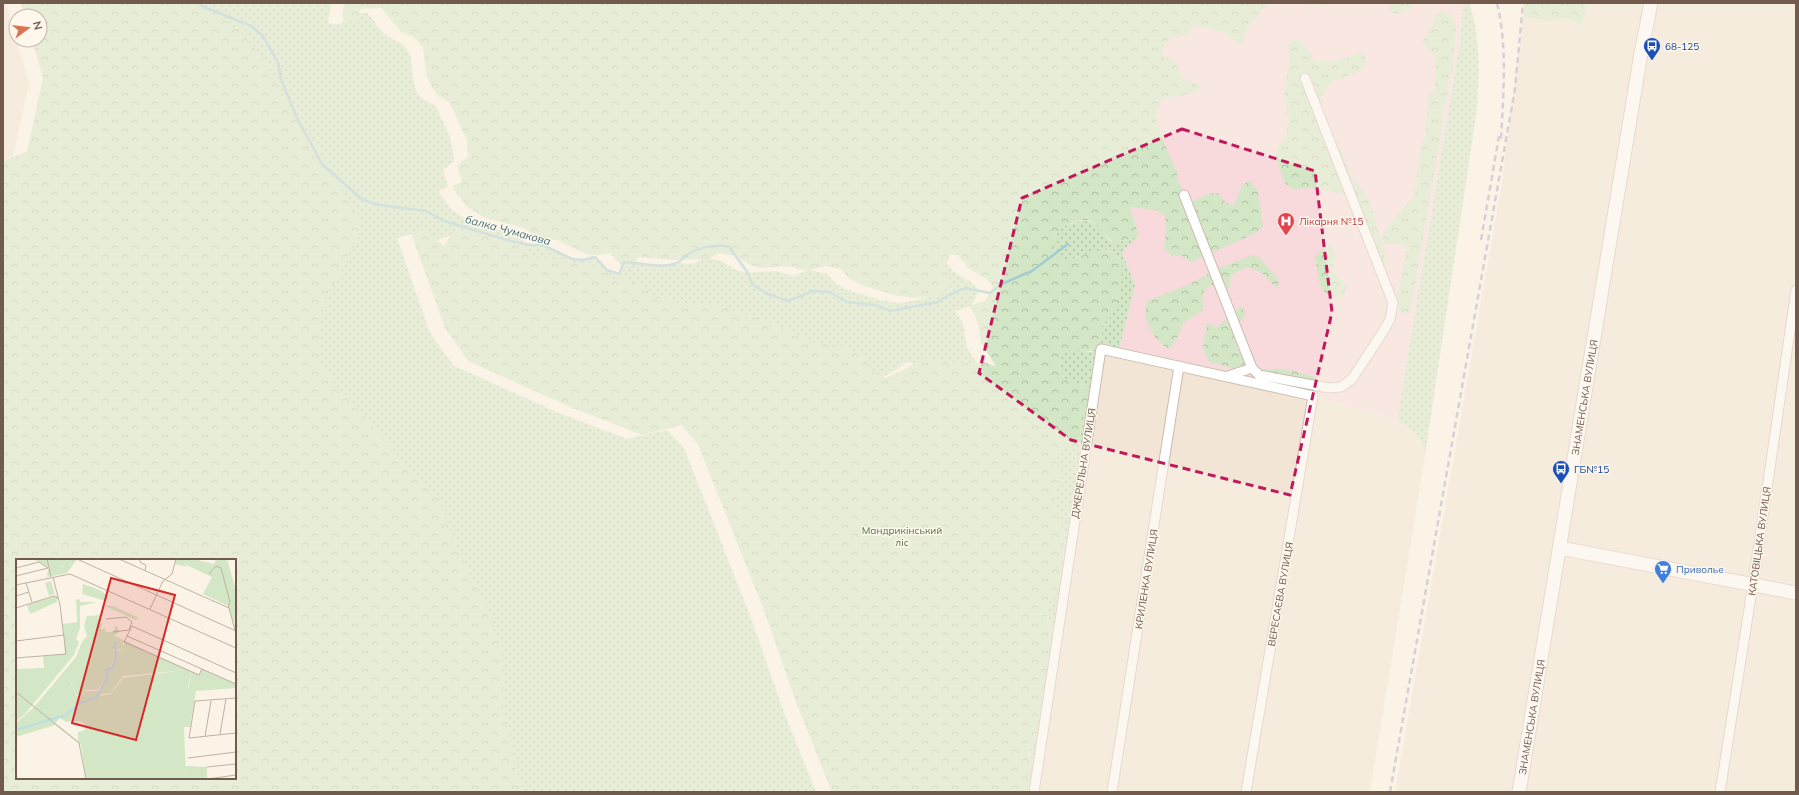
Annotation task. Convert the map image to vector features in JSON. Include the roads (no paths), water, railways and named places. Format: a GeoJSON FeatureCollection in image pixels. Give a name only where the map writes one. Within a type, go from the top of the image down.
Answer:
{"type":"FeatureCollection","features":[{"type":"Feature","properties":{"kind":"main road","name":"ЗНАМЕНСЬКА ВУЛИЦЯ"},"geometry":{"type":"LineString","coordinates":[[1519,792],[1641,53],[1651,3]]}},
{"type":"Feature","properties":{"kind":"main road"},"geometry":{"type":"LineString","coordinates":[[1560,548],[1796,593]]}},
{"type":"Feature","properties":{"kind":"street"},"geometry":{"type":"LineString","coordinates":[[1184,195],[1252,368],[1259,375],[1329,388],[1341,387],[1352,379],[1390,318],[1393,303],[1305,78]]}},
{"type":"Feature","properties":{"kind":"street","name":"КАТОВІЦЬКА ВУЛИЦЯ"},"geometry":{"type":"LineString","coordinates":[[1720,792],[1753,584],[1796,290]]}},
{"type":"Feature","properties":{"kind":"street","name":"ДЖЕРЕЛЬНА ВУЛИЦЯ"},"geometry":{"type":"LineString","coordinates":[[1034,792],[1101,349],[1313,396]]}},
{"type":"Feature","properties":{"kind":"street","name":"КРИЛЕНКА ВУЛИЦЯ"},"geometry":{"type":"LineString","coordinates":[[1112,792],[1179,366]]}},
{"type":"Feature","properties":{"kind":"street"},"geometry":{"type":"LineString","coordinates":[[1227,376],[1252,368]]}},
{"type":"Feature","properties":{"kind":"street","name":"ВЕРЕСАЄВА ВУЛИЦЯ"},"geometry":{"type":"LineString","coordinates":[[1246,792],[1313,396]]}},
{"type":"Feature","properties":{"kind":"waterway","name":"балка Чумакова"},"geometry":{"type":"LineString","coordinates":[[200,3],[202,6],[251,26],[262,35],[278,62],[281,79],[296,116],[322,164],[363,200],[379,205],[426,211],[444,221],[507,240],[530,245],[543,245],[572,259],[583,260],[595,257],[607,270],[619,274],[624,262],[665,266],[677,263],[687,255],[702,248],[724,246],[729,247],[748,273],[752,284],[768,294],[788,301],[813,291],[829,292],[847,302],[875,305],[890,311],[938,302],[965,288],[990,293],[1004,283],[1032,271],[1068,244]]}},
{"type":"Feature","properties":{"kind":"railway"},"geometry":{"type":"LineString","coordinates":[[1497,3],[1503,37],[1504,54],[1504,89],[1501,141]]}},
{"type":"Feature","properties":{"kind":"railway"},"geometry":{"type":"LineString","coordinates":[[1390,792],[1515,89],[1523,3]]}},
{"type":"Feature","properties":{"kind":"railway"},"geometry":{"type":"LineString","coordinates":[[1481,240],[1499,136]]}},
{"type":"Feature","properties":{"kind":"place","name":"68-125"},"geometry":{"type":"Point","coordinates":[1652,61]}},
{"type":"Feature","properties":{"kind":"place","name":"Лікарня №15"},"geometry":{"type":"Point","coordinates":[1286,236]}},
{"type":"Feature","properties":{"kind":"place","name":"ГБ№15"},"geometry":{"type":"Point","coordinates":[1561,484]}},
{"type":"Feature","properties":{"kind":"place","name":"Приволье"},"geometry":{"type":"Point","coordinates":[1663,584]}},
{"type":"Feature","properties":{"kind":"park label","name":"Мандрикінський ліс"},"geometry":{"type":"Point","coordinates":[902,536]}}]}
